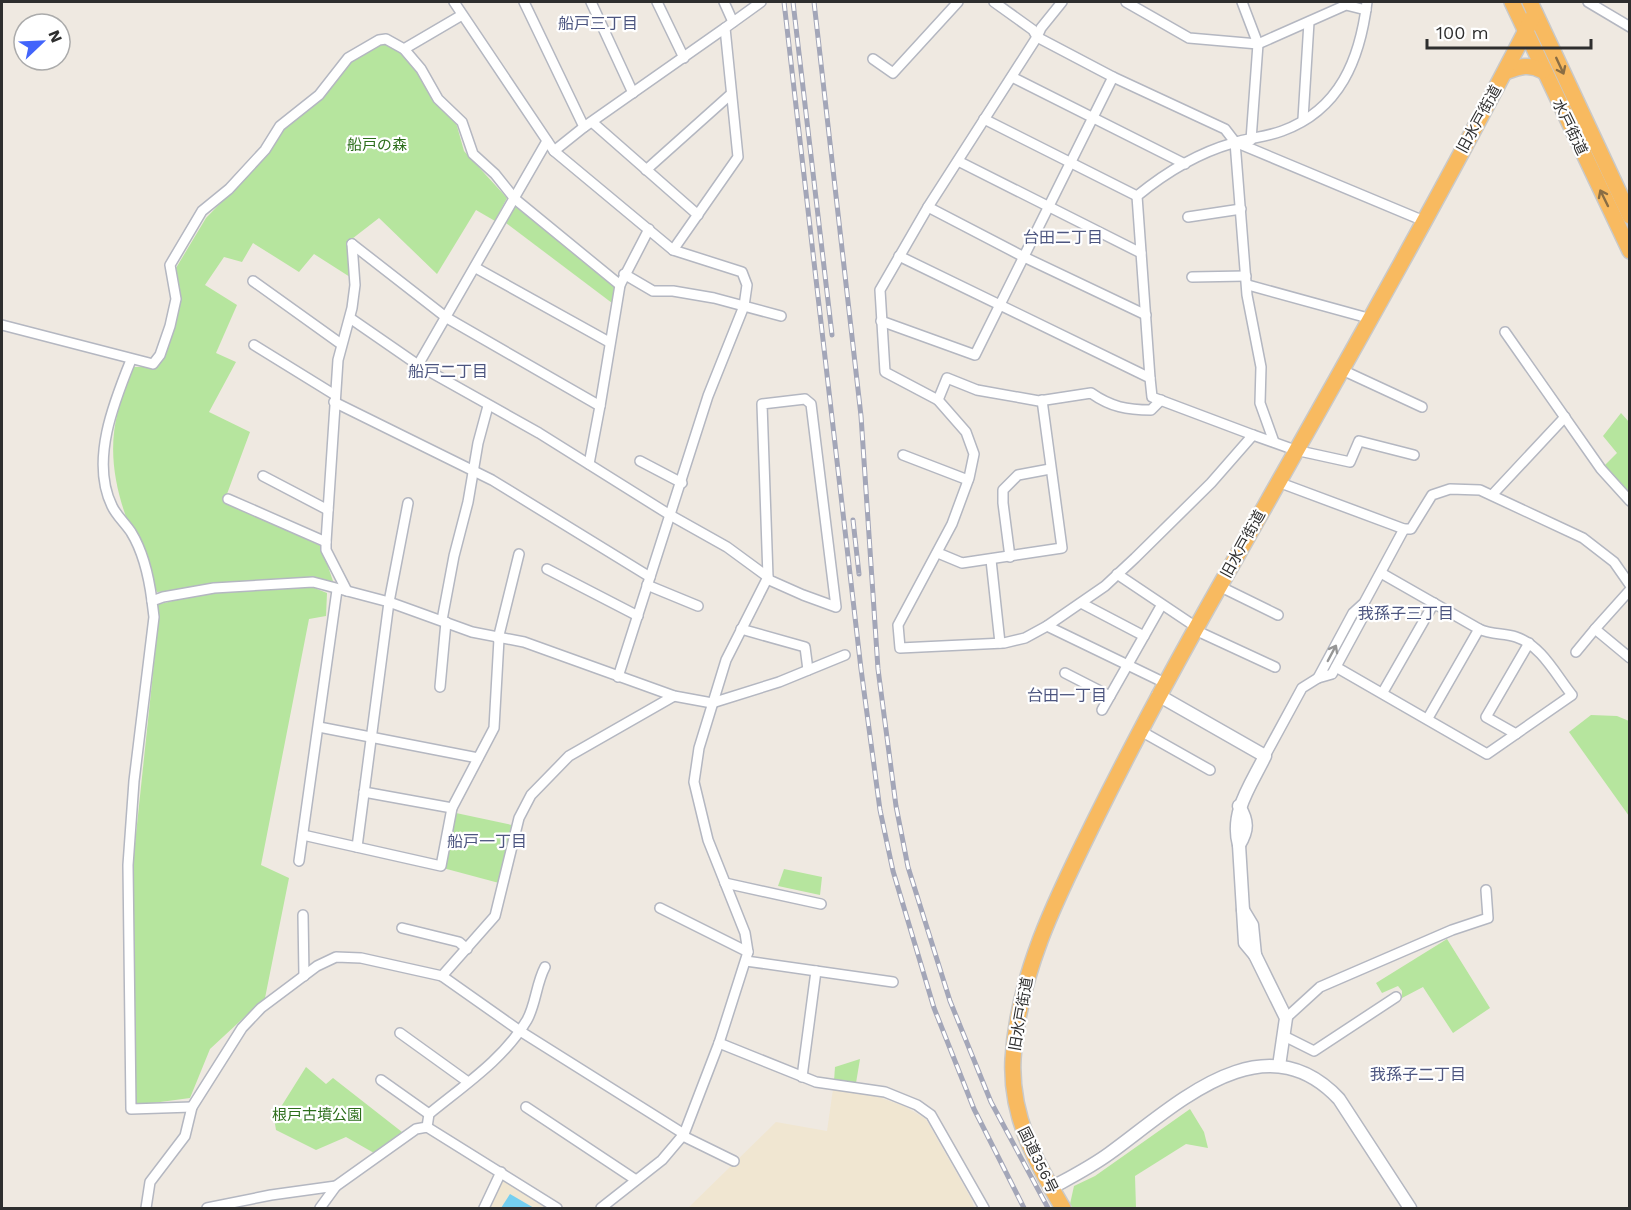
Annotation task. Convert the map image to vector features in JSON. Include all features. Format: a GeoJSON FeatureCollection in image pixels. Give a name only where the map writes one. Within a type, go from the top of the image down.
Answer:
{"type":"FeatureCollection","features":[{"type":"Feature","properties":{"kind":"highway","name":"水戸街道"},"geometry":{"type":"LineString","coordinates":[[1512,2],[1629,251]]}},
{"type":"Feature","properties":{"kind":"highway","name":"水戸街道"},"geometry":{"type":"LineString","coordinates":[[1535,5],[1629,216]]}},
{"type":"Feature","properties":{"kind":"highway","name":"旧水戸街道"},"geometry":{"type":"LineString","coordinates":[[1016,1109],[1013,1076],[1014,1048],[1029,970],[1063,888],[1139,730],[1424,221],[1525,32],[1535,5]]}},
{"type":"Feature","properties":{"kind":"highway"},"geometry":{"type":"LineString","coordinates":[[1504,72],[1526,66],[1535,66],[1543,71]]}},
{"type":"Feature","properties":{"kind":"highway","name":"国道356号"},"geometry":{"type":"LineString","coordinates":[[1016,1109],[1030,1148],[1063,1209]]}},
{"type":"Feature","properties":{"kind":"street"},"geometry":{"type":"LineString","coordinates":[[454,2],[554,151],[673,250],[742,272],[747,285],[744,306],[708,396],[618,677]]}},
{"type":"Feature","properties":{"kind":"street"},"geometry":{"type":"LineString","coordinates":[[524,2],[588,125],[698,215]]}},
{"type":"Feature","properties":{"kind":"street"},"geometry":{"type":"LineString","coordinates":[[591,2],[633,93]]}},
{"type":"Feature","properties":{"kind":"street"},"geometry":{"type":"LineString","coordinates":[[657,2],[684,58]]}},
{"type":"Feature","properties":{"kind":"street"},"geometry":{"type":"LineString","coordinates":[[673,250],[738,157],[731,94],[729,25],[724,2]]}},
{"type":"Feature","properties":{"kind":"street"},"geometry":{"type":"LineString","coordinates":[[554,151],[761,2]]}},
{"type":"Feature","properties":{"kind":"street"},"geometry":{"type":"LineString","coordinates":[[873,59],[893,73],[958,2]]}},
{"type":"Feature","properties":{"kind":"street"},"geometry":{"type":"LineString","coordinates":[[994,2],[1033,30],[1037,37],[1225,129],[1235,141],[1424,221]]}},
{"type":"Feature","properties":{"kind":"street"},"geometry":{"type":"LineString","coordinates":[[1062,2],[1041,27],[1012,77],[928,207],[880,290],[885,372],[938,400],[966,432],[974,454],[968,480],[938,553],[898,625],[900,648],[1000,643],[1025,638],[1047,626],[1081,603],[1117,574],[1211,483],[1253,435]]}},
{"type":"Feature","properties":{"kind":"street"},"geometry":{"type":"LineString","coordinates":[[1126,2],[1189,38],[1258,44],[1346,5],[1366,6],[1353,66],[1336,95],[1316,113],[1284,130],[1251,140],[1235,141],[1185,164],[1159,178],[1137,196]]}},
{"type":"Feature","properties":{"kind":"street"},"geometry":{"type":"LineString","coordinates":[[1242,2],[1258,44],[1251,140]]}},
{"type":"Feature","properties":{"kind":"street"},"geometry":{"type":"LineString","coordinates":[[1588,2],[1629,27]]}},
{"type":"Feature","properties":{"kind":"street"},"geometry":{"type":"LineString","coordinates":[[404,49],[462,15]]}},
{"type":"Feature","properties":{"kind":"street"},"geometry":{"type":"LineString","coordinates":[[1303,119],[1309,22]]}},
{"type":"Feature","properties":{"kind":"street"},"geometry":{"type":"LineString","coordinates":[[2,325],[153,364],[160,355],[176,299],[170,265],[202,211],[228,189],[265,150],[279,126],[319,95],[348,58],[379,40],[386,39],[404,49],[421,69],[438,99],[462,122],[473,154],[495,174],[515,199],[620,285]]}},
{"type":"Feature","properties":{"kind":"street"},"geometry":{"type":"LineString","coordinates":[[881,321],[975,355],[1113,76]]}},
{"type":"Feature","properties":{"kind":"street"},"geometry":{"type":"LineString","coordinates":[[1012,77],[1185,164]]}},
{"type":"Feature","properties":{"kind":"street"},"geometry":{"type":"LineString","coordinates":[[645,170],[731,94]]}},
{"type":"Feature","properties":{"kind":"street"},"geometry":{"type":"LineString","coordinates":[[984,119],[1137,196]]}},
{"type":"Feature","properties":{"kind":"street"},"geometry":{"type":"LineString","coordinates":[[418,365],[476,268],[547,141]]}},
{"type":"Feature","properties":{"kind":"street"},"geometry":{"type":"LineString","coordinates":[[1235,141],[1247,295],[1261,367],[1260,403],[1274,442]]}},
{"type":"Feature","properties":{"kind":"street"},"geometry":{"type":"LineString","coordinates":[[958,161],[1141,253]]}},
{"type":"Feature","properties":{"kind":"street"},"geometry":{"type":"LineString","coordinates":[[1137,196],[1152,397],[1295,450],[1350,462],[1359,441],[1414,455]]}},
{"type":"Feature","properties":{"kind":"street"},"geometry":{"type":"LineString","coordinates":[[928,207],[1024,257],[1146,315]]}},
{"type":"Feature","properties":{"kind":"street"},"geometry":{"type":"LineString","coordinates":[[1188,217],[1241,209]]}},
{"type":"Feature","properties":{"kind":"street"},"geometry":{"type":"LineString","coordinates":[[589,464],[620,285],[649,229]]}},
{"type":"Feature","properties":{"kind":"street"},"geometry":{"type":"LineString","coordinates":[[299,861],[342,590],[326,550],[326,542],[334,398],[341,344],[350,318],[355,285],[352,244],[447,318],[600,406]]}},
{"type":"Feature","properties":{"kind":"street"},"geometry":{"type":"LineString","coordinates":[[899,256],[1150,378]]}},
{"type":"Feature","properties":{"kind":"street"},"geometry":{"type":"LineString","coordinates":[[476,268],[609,342]]}},
{"type":"Feature","properties":{"kind":"street"},"geometry":{"type":"LineString","coordinates":[[624,274],[653,291],[673,291],[781,316]]}},
{"type":"Feature","properties":{"kind":"street"},"geometry":{"type":"LineString","coordinates":[[1192,277],[1247,281],[1368,318]]}},
{"type":"Feature","properties":{"kind":"street"},"geometry":{"type":"LineString","coordinates":[[253,281],[341,344]]}},
{"type":"Feature","properties":{"kind":"street"},"geometry":{"type":"LineString","coordinates":[[350,318],[418,365],[727,547],[768,578],[803,596],[836,607],[812,404],[805,399],[762,404],[768,578],[726,660],[699,748],[694,782],[708,840],[745,933],[747,956],[719,1043],[684,1135],[662,1160],[636,1180],[608,1207]]}},
{"type":"Feature","properties":{"kind":"street"},"geometry":{"type":"LineString","coordinates":[[1505,332],[1601,469],[1629,501]]}},
{"type":"Feature","properties":{"kind":"street"},"geometry":{"type":"LineString","coordinates":[[254,345],[334,398],[526,499],[649,581],[698,606]]}},
{"type":"Feature","properties":{"kind":"street"},"geometry":{"type":"LineString","coordinates":[[131,360],[112,408],[104,462],[105,486],[112,508],[137,542],[148,571],[154,616],[134,781],[128,865],[131,1109],[192,1107]]}},
{"type":"Feature","properties":{"kind":"street"},"geometry":{"type":"LineString","coordinates":[[1340,369],[1422,407]]}},
{"type":"Feature","properties":{"kind":"street"},"geometry":{"type":"LineString","coordinates":[[938,400],[947,378],[977,390],[1042,400],[1091,393],[1109,405],[1128,410],[1151,410],[1161,400]]}},
{"type":"Feature","properties":{"kind":"street"},"geometry":{"type":"LineString","coordinates":[[938,553],[962,563],[1062,548],[1042,400]]}},
{"type":"Feature","properties":{"kind":"street"},"geometry":{"type":"LineString","coordinates":[[440,687],[444,621],[478,443],[488,406]]}},
{"type":"Feature","properties":{"kind":"street"},"geometry":{"type":"LineString","coordinates":[[1492,494],[1565,417]]}},
{"type":"Feature","properties":{"kind":"street"},"geometry":{"type":"LineString","coordinates":[[903,455],[968,480]]}},
{"type":"Feature","properties":{"kind":"street"},"geometry":{"type":"LineString","coordinates":[[640,461],[682,483]]}},
{"type":"Feature","properties":{"kind":"street"},"geometry":{"type":"LineString","coordinates":[[1010,557],[1003,489],[1018,475],[1050,468]]}},
{"type":"Feature","properties":{"kind":"street"},"geometry":{"type":"LineString","coordinates":[[263,476],[328,510]]}},
{"type":"Feature","properties":{"kind":"street"},"geometry":{"type":"LineString","coordinates":[[1278,482],[1404,529],[1411,529],[1426,501],[1441,491],[1467,488],[1492,494],[1583,538],[1614,562],[1629,585]]}},
{"type":"Feature","properties":{"kind":"street"},"geometry":{"type":"LineString","coordinates":[[228,499],[326,542]]}},
{"type":"Feature","properties":{"kind":"street"},"geometry":{"type":"LineString","coordinates":[[357,847],[389,602],[408,503]]}},
{"type":"Feature","properties":{"kind":"street"},"geometry":{"type":"LineString","coordinates":[[1318,678],[1353,613],[1364,603],[1382,573],[1404,529]]}},
{"type":"Feature","properties":{"kind":"street"},"geometry":{"type":"LineString","coordinates":[[303,835],[441,866],[452,808],[494,728],[498,639],[519,554]]}},
{"type":"Feature","properties":{"kind":"street"},"geometry":{"type":"LineString","coordinates":[[991,560],[1000,643]]}},
{"type":"Feature","properties":{"kind":"street"},"geometry":{"type":"LineString","coordinates":[[547,569],[638,616]]}},
{"type":"Feature","properties":{"kind":"street"},"geometry":{"type":"LineString","coordinates":[[1336,667],[1383,692],[1487,754],[1572,694],[1529,643],[1510,635],[1493,635],[1479,629],[1382,573]]}},
{"type":"Feature","properties":{"kind":"street"},"geometry":{"type":"LineString","coordinates":[[1117,574],[1195,629],[1275,667]]}},
{"type":"Feature","properties":{"kind":"street"},"geometry":{"type":"LineString","coordinates":[[152,601],[214,588],[262,583],[313,582],[389,602],[498,639],[524,642],[674,696],[711,703],[845,655]]}},
{"type":"Feature","properties":{"kind":"street"},"geometry":{"type":"LineString","coordinates":[[1219,586],[1278,615]]}},
{"type":"Feature","properties":{"kind":"street"},"geometry":{"type":"LineString","coordinates":[[1576,652],[1629,590]]}},
{"type":"Feature","properties":{"kind":"street"},"geometry":{"type":"LineString","coordinates":[[1081,603],[1144,636]]}},
{"type":"Feature","properties":{"kind":"street"},"geometry":{"type":"LineString","coordinates":[[1279,1066],[1286,1018],[1255,955],[1245,943],[1242,928],[1244,910],[1239,845],[1236,834],[1239,806],[1302,688],[1318,678],[1332,674],[1364,615],[1364,603]]}},
{"type":"Feature","properties":{"kind":"street"},"geometry":{"type":"LineString","coordinates":[[1383,692],[1434,603]]}},
{"type":"Feature","properties":{"kind":"street"},"geometry":{"type":"LineString","coordinates":[[1102,711],[1161,606]]}},
{"type":"Feature","properties":{"kind":"street"},"geometry":{"type":"LineString","coordinates":[[1047,626],[1128,665],[1265,756]]}},
{"type":"Feature","properties":{"kind":"street"},"geometry":{"type":"LineString","coordinates":[[741,629],[805,647],[808,670]]}},
{"type":"Feature","properties":{"kind":"street"},"geometry":{"type":"LineString","coordinates":[[1428,718],[1479,629]]}},
{"type":"Feature","properties":{"kind":"street"},"geometry":{"type":"LineString","coordinates":[[1595,629],[1629,658]]}},
{"type":"Feature","properties":{"kind":"street"},"geometry":{"type":"LineString","coordinates":[[1516,734],[1486,717],[1529,643]]}},
{"type":"Feature","properties":{"kind":"street"},"geometry":{"type":"LineString","coordinates":[[1065,673],[1110,696]]}},
{"type":"Feature","properties":{"kind":"street"},"geometry":{"type":"LineString","coordinates":[[442,976],[495,916],[519,818],[531,795],[569,756],[674,696]]}},
{"type":"Feature","properties":{"kind":"street"},"geometry":{"type":"LineString","coordinates":[[319,727],[478,758]]}},
{"type":"Feature","properties":{"kind":"street"},"geometry":{"type":"LineString","coordinates":[[1139,730],[1210,770]]}},
{"type":"Feature","properties":{"kind":"street"},"geometry":{"type":"LineString","coordinates":[[364,792],[452,808]]}},
{"type":"Feature","properties":{"kind":"street"},"geometry":{"type":"LineString","coordinates":[[725,883],[821,904]]}},
{"type":"Feature","properties":{"kind":"street"},"geometry":{"type":"LineString","coordinates":[[1286,1018],[1320,987],[1452,930],[1488,918],[1486,890]]}},
{"type":"Feature","properties":{"kind":"street"},"geometry":{"type":"LineString","coordinates":[[660,908],[747,956],[893,982]]}},
{"type":"Feature","properties":{"kind":"street"},"geometry":{"type":"LineString","coordinates":[[303,915],[303,976]]}},
{"type":"Feature","properties":{"kind":"street"},"geometry":{"type":"LineString","coordinates":[[402,928],[459,942],[467,949]]}},
{"type":"Feature","properties":{"kind":"street"},"geometry":{"type":"LineString","coordinates":[[146,1209],[150,1182],[185,1136],[192,1107],[242,1028],[261,1008],[303,976],[324,962],[345,957],[361,958],[442,976],[520,1031],[684,1135],[734,1161]]}},
{"type":"Feature","properties":{"kind":"street"},"geometry":{"type":"LineString","coordinates":[[427,1127],[429,1114],[501,1054],[520,1031],[531,1011],[545,967]]}},
{"type":"Feature","properties":{"kind":"street"},"geometry":{"type":"LineString","coordinates":[[802,1077],[816,970]]}},
{"type":"Feature","properties":{"kind":"street"},"geometry":{"type":"LineString","coordinates":[[1284,1036],[1314,1051],[1396,998]]}},
{"type":"Feature","properties":{"kind":"street"},"geometry":{"type":"LineString","coordinates":[[400,1033],[468,1082]]}},
{"type":"Feature","properties":{"kind":"street"},"geometry":{"type":"LineString","coordinates":[[719,1043],[802,1077],[885,1092],[917,1105],[931,1115],[984,1209]]}},
{"type":"Feature","properties":{"kind":"street"},"geometry":{"type":"LineString","coordinates":[[1051,1188],[1099,1161],[1157,1117],[1218,1078],[1244,1068],[1279,1066],[1308,1076],[1331,1090],[1340,1099],[1410,1209]]}},
{"type":"Feature","properties":{"kind":"street"},"geometry":{"type":"LineString","coordinates":[[381,1080],[429,1114]]}},
{"type":"Feature","properties":{"kind":"street"},"geometry":{"type":"LineString","coordinates":[[526,1107],[636,1180]]}},
{"type":"Feature","properties":{"kind":"street"},"geometry":{"type":"LineString","coordinates":[[320,1209],[336,1186],[416,1129],[427,1127],[557,1209]]}},
{"type":"Feature","properties":{"kind":"street"},"geometry":{"type":"LineString","coordinates":[[484,1209],[501,1172]]}},
{"type":"Feature","properties":{"kind":"street"},"geometry":{"type":"LineString","coordinates":[[207,1209],[271,1195],[336,1186]]}},
{"type":"Feature","properties":{"kind":"shaded area"},"geometry":{"type":"Polygon","coordinates":[[[833,1089],[873,1095],[904,1106],[926,1119],[972,1200],[974,1208],[689,1207],[776,1122],[827,1131],[833,1089]]]}},
{"type":"Feature","properties":{"kind":"shaded area"},"geometry":{"type":"Polygon","coordinates":[[[502,1176],[552,1208],[487,1208],[502,1176]]]}},
{"type":"Feature","properties":{"kind":"green space","name":"船戸の森"},"geometry":{"type":"Polygon","coordinates":[[[387,43],[403,51],[437,102],[455,119],[464,151],[507,198],[495,221],[476,210],[437,274],[379,218],[348,242],[350,277],[314,254],[299,272],[253,243],[242,262],[224,257],[205,285],[237,305],[216,353],[236,362],[209,412],[250,432],[224,502],[321,546],[334,584],[314,578],[157,592],[129,526],[116,481],[113,458],[118,411],[133,367],[158,367],[180,296],[176,268],[206,218],[270,152],[282,128],[350,61],[376,45],[387,43]]]}},
{"type":"Feature","properties":{"kind":"green space"},"geometry":{"type":"Polygon","coordinates":[[[516,203],[617,286],[612,303],[506,223],[516,203]]]}},
{"type":"Feature","properties":{"kind":"green space"},"geometry":{"type":"Polygon","coordinates":[[[1621,413],[1629,422],[1629,501],[1601,469],[1617,453],[1603,436],[1621,413]]]}},
{"type":"Feature","properties":{"kind":"green space"},"geometry":{"type":"Polygon","coordinates":[[[312,587],[327,593],[326,616],[309,619],[261,865],[289,878],[265,998],[210,1049],[190,1098],[138,1105],[135,1102],[132,872],[159,616],[156,605],[214,591],[312,587]]]}},
{"type":"Feature","properties":{"kind":"green space"},"geometry":{"type":"Polygon","coordinates":[[[1591,715],[1617,716],[1629,721],[1629,816],[1569,732],[1591,715]]]}},
{"type":"Feature","properties":{"kind":"green space"},"geometry":{"type":"Polygon","coordinates":[[[456,813],[512,825],[499,883],[443,868],[456,813]]]}},
{"type":"Feature","properties":{"kind":"green space"},"geometry":{"type":"Polygon","coordinates":[[[784,869],[822,877],[820,895],[778,886],[784,869]]]}},
{"type":"Feature","properties":{"kind":"green space"},"geometry":{"type":"Polygon","coordinates":[[[1447,939],[1490,1008],[1453,1033],[1423,987],[1402,998],[1402,991],[1398,986],[1382,993],[1376,983],[1447,939]]]}},
{"type":"Feature","properties":{"kind":"green space"},"geometry":{"type":"Polygon","coordinates":[[[860,1059],[856,1083],[834,1081],[835,1067],[860,1059]]]}},
{"type":"Feature","properties":{"kind":"green space","name":"根戸古墳公園"},"geometry":{"type":"Polygon","coordinates":[[[306,1067],[326,1084],[333,1078],[402,1132],[374,1153],[346,1137],[316,1150],[276,1130],[274,1118],[306,1067]]]}},
{"type":"Feature","properties":{"kind":"green space"},"geometry":{"type":"Polygon","coordinates":[[[1190,1109],[1204,1132],[1208,1148],[1186,1144],[1135,1176],[1136,1208],[1073,1208],[1070,1204],[1074,1186],[1095,1176],[1190,1109]]]}},
{"type":"Feature","properties":{"kind":"water"},"geometry":{"type":"Polygon","coordinates":[[[510,1194],[534,1208],[501,1208],[510,1194]]]}},
{"type":"Feature","properties":{"kind":"railway"},"geometry":{"type":"LineString","coordinates":[[784,2],[861,669],[880,810],[893,871],[934,1008],[974,1109],[1024,1208]]}},
{"type":"Feature","properties":{"kind":"railway"},"geometry":{"type":"LineString","coordinates":[[793,2],[832,335]]}},
{"type":"Feature","properties":{"kind":"railway"},"geometry":{"type":"LineString","coordinates":[[814,2],[861,416],[878,669],[896,806],[908,867],[950,1001],[991,1102],[1048,1208]]}},
{"type":"Feature","properties":{"kind":"railway"},"geometry":{"type":"LineString","coordinates":[[853,520],[859,574]]}},
{"type":"Feature","properties":{"kind":"district","name":"船戸三丁目"},"geometry":{"type":"Point","coordinates":[598,23]}},
{"type":"Feature","properties":{"kind":"district","name":"台田二丁目"},"geometry":{"type":"Point","coordinates":[1063,237]}},
{"type":"Feature","properties":{"kind":"district","name":"船戸二丁目"},"geometry":{"type":"Point","coordinates":[448,371]}},
{"type":"Feature","properties":{"kind":"district","name":"我孫子三丁目"},"geometry":{"type":"Point","coordinates":[1406,613]}},
{"type":"Feature","properties":{"kind":"district","name":"台田一丁目"},"geometry":{"type":"Point","coordinates":[1067,695]}},
{"type":"Feature","properties":{"kind":"district","name":"船戸一丁目"},"geometry":{"type":"Point","coordinates":[487,841]}},
{"type":"Feature","properties":{"kind":"district","name":"我孫子二丁目"},"geometry":{"type":"Point","coordinates":[1418,1074]}}]}
